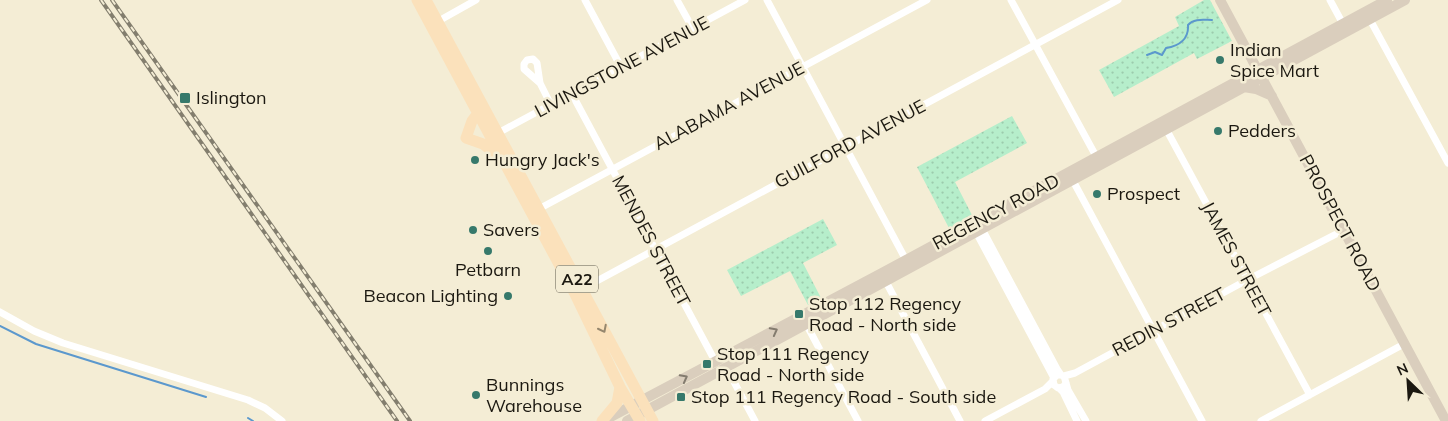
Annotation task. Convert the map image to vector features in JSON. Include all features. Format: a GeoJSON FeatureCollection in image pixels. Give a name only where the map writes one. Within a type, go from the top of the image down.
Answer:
{"type":"FeatureCollection","features":[{"type":"Feature","properties":{"kind":"main road","name":"A22"},"geometry":{"type":"LineString","coordinates":[[417,0],[434,23],[503,131],[535,211],[620,387],[637,412],[652,421]]}},
{"type":"Feature","properties":{"kind":"main road","name":"A22"},"geometry":{"type":"LineString","coordinates":[[426,0],[434,23],[478,114],[503,160],[582,289],[637,412]]}},
{"type":"Feature","properties":{"kind":"main road","name":"PROSPECT ROAD"},"geometry":{"type":"LineString","coordinates":[[1220,0],[1446,421]]}},
{"type":"Feature","properties":{"kind":"main road","name":"REGENCY ROAD"},"geometry":{"type":"LineString","coordinates":[[908,264],[979,230],[1071,176],[1097,158],[1244,86],[1260,73],[1283,66],[1368,15],[1387,0]]}},
{"type":"Feature","properties":{"kind":"main road","name":"REGENCY ROAD"},"geometry":{"type":"LineString","coordinates":[[603,421],[637,412],[726,367],[804,320],[1260,73],[1343,24],[1405,0]]}},
{"type":"Feature","properties":{"kind":"main road"},"geometry":{"type":"LineString","coordinates":[[1244,86],[1272,96],[1274,79],[1283,66]]}},
{"type":"Feature","properties":{"kind":"main road"},"geometry":{"type":"LineString","coordinates":[[478,114],[472,122],[466,138],[483,144],[503,160]]}},
{"type":"Feature","properties":{"kind":"main road","name":"REGENCY ROAD"},"geometry":{"type":"LineString","coordinates":[[637,412],[716,361],[804,320]]}},
{"type":"Feature","properties":{"kind":"main road"},"geometry":{"type":"LineString","coordinates":[[603,421],[616,403],[620,387]]}},
{"type":"Feature","properties":{"kind":"street"},"geometry":{"type":"LineString","coordinates":[[434,23],[476,0]]}},
{"type":"Feature","properties":{"kind":"street"},"geometry":{"type":"LineString","coordinates":[[585,0],[621,67]]}},
{"type":"Feature","properties":{"kind":"street"},"geometry":{"type":"LineString","coordinates":[[678,0],[693,29]]}},
{"type":"Feature","properties":{"kind":"street","name":"LIVINGSTONE AVENUE"},"geometry":{"type":"LineString","coordinates":[[503,131],[745,0]]}},
{"type":"Feature","properties":{"kind":"street"},"geometry":{"type":"LineString","coordinates":[[767,0],[908,264]]}},
{"type":"Feature","properties":{"kind":"street","name":"ALABAMA AVENUE"},"geometry":{"type":"LineString","coordinates":[[535,211],[927,0]]}},
{"type":"Feature","properties":{"kind":"street"},"geometry":{"type":"LineString","coordinates":[[1011,0],[1097,158]]}},
{"type":"Feature","properties":{"kind":"street","name":"GUILFORD AVENUE"},"geometry":{"type":"LineString","coordinates":[[582,289],[1118,0]]}},
{"type":"Feature","properties":{"kind":"street"},"geometry":{"type":"LineString","coordinates":[[1330,0],[1343,24]]}},
{"type":"Feature","properties":{"kind":"street"},"geometry":{"type":"LineString","coordinates":[[1368,15],[1448,163]]}},
{"type":"Feature","properties":{"kind":"street"},"geometry":{"type":"LineString","coordinates":[[540,83],[552,105]]}},
{"type":"Feature","properties":{"kind":"street","name":"MENDES STREET"},"geometry":{"type":"LineString","coordinates":[[572,94],[716,361]]}},
{"type":"Feature","properties":{"kind":"street","name":"JAMES STREET"},"geometry":{"type":"LineString","coordinates":[[1165,125],[1310,395]]}},
{"type":"Feature","properties":{"kind":"street"},"geometry":{"type":"LineString","coordinates":[[1071,176],[1202,421]]}},
{"type":"Feature","properties":{"kind":"street"},"geometry":{"type":"LineString","coordinates":[[979,230],[1057,369],[1065,379],[1068,390],[1086,421]]}},
{"type":"Feature","properties":{"kind":"street"},"geometry":{"type":"LineString","coordinates":[[979,230],[1055,383],[1063,392],[1077,421]]}},
{"type":"Feature","properties":{"kind":"street","name":"REDIN STREET"},"geometry":{"type":"LineString","coordinates":[[1065,379],[1247,280],[1344,230]]}},
{"type":"Feature","properties":{"kind":"street"},"geometry":{"type":"LineString","coordinates":[[884,277],[960,421]]}},
{"type":"Feature","properties":{"kind":"street"},"geometry":{"type":"LineString","coordinates":[[0,312],[34,331],[63,343],[248,400],[265,408],[282,421]]}},
{"type":"Feature","properties":{"kind":"street"},"geometry":{"type":"LineString","coordinates":[[804,320],[858,421]]}},
{"type":"Feature","properties":{"kind":"street"},"geometry":{"type":"LineString","coordinates":[[1261,421],[1404,344]]}},
{"type":"Feature","properties":{"kind":"street"},"geometry":{"type":"LineString","coordinates":[[726,367],[755,421]]}},
{"type":"Feature","properties":{"kind":"street"},"geometry":{"type":"LineString","coordinates":[[985,421],[1055,383],[1057,375],[1065,379]]}},
{"type":"Feature","properties":{"kind":"street"},"geometry":{"type":"LineString","coordinates":[[1055,383],[1063,387],[1065,379]]}},
{"type":"Feature","properties":{"kind":"green space"},"geometry":{"type":"Polygon","coordinates":[[[1204,0],[1210,0],[1232,41],[1197,59],[1194,53],[1114,97],[1099,70],[1179,26],[1175,17],[1204,0]]]}},
{"type":"Feature","properties":{"kind":"green space"},"geometry":{"type":"Polygon","coordinates":[[[1012,116],[1027,143],[955,182],[973,217],[950,230],[917,167],[1012,116]]]}},
{"type":"Feature","properties":{"kind":"green space"},"geometry":{"type":"Polygon","coordinates":[[[823,219],[837,245],[803,263],[821,298],[808,305],[790,271],[741,296],[727,270],[823,219]]]}},
{"type":"Feature","properties":{"kind":"waterway"},"geometry":{"type":"LineString","coordinates":[[1147,55],[1155,52],[1162,55],[1166,48],[1179,44],[1187,34],[1188,25],[1193,21],[1212,20]]}},
{"type":"Feature","properties":{"kind":"waterway"},"geometry":{"type":"LineString","coordinates":[[0,326],[36,344],[206,397]]}},
{"type":"Feature","properties":{"kind":"waterway"},"geometry":{"type":"LineString","coordinates":[[248,418],[253,421]]}},
{"type":"Feature","properties":{"kind":"railway"},"geometry":{"type":"LineString","coordinates":[[101,0],[397,421]]}},
{"type":"Feature","properties":{"kind":"railway"},"geometry":{"type":"LineString","coordinates":[[112,0],[410,421]]}},
{"type":"Feature","properties":{"kind":"place","name":"Indian Spice Mart"},"geometry":{"type":"Point","coordinates":[1220,60]}},
{"type":"Feature","properties":{"kind":"place","name":"Islington"},"geometry":{"type":"Point","coordinates":[185,98]}},
{"type":"Feature","properties":{"kind":"place","name":"Pedders"},"geometry":{"type":"Point","coordinates":[1218,131]}},
{"type":"Feature","properties":{"kind":"place","name":"Hungry Jack's"},"geometry":{"type":"Point","coordinates":[475,160]}},
{"type":"Feature","properties":{"kind":"place","name":"Prospect"},"geometry":{"type":"Point","coordinates":[1097,194]}},
{"type":"Feature","properties":{"kind":"place","name":"Savers"},"geometry":{"type":"Point","coordinates":[473,230]}},
{"type":"Feature","properties":{"kind":"place","name":"Petbarn"},"geometry":{"type":"Point","coordinates":[488,251]}},
{"type":"Feature","properties":{"kind":"place","name":"Beacon Lighting"},"geometry":{"type":"Point","coordinates":[508,296]}},
{"type":"Feature","properties":{"kind":"place","name":"Stop 112 Regency Road - North side"},"geometry":{"type":"Point","coordinates":[799,314]}},
{"type":"Feature","properties":{"kind":"place","name":"Stop 111 Regency Road - North side"},"geometry":{"type":"Point","coordinates":[707,364]}},
{"type":"Feature","properties":{"kind":"place","name":"Bunnings Warehouse"},"geometry":{"type":"Point","coordinates":[476,395]}},
{"type":"Feature","properties":{"kind":"place","name":"Stop 111 Regency Road - South side"},"geometry":{"type":"Point","coordinates":[681,397]}}]}
